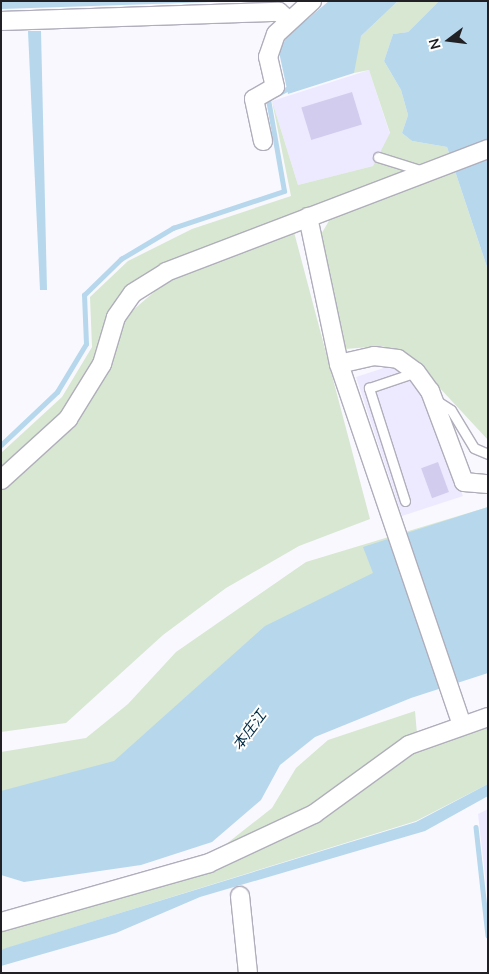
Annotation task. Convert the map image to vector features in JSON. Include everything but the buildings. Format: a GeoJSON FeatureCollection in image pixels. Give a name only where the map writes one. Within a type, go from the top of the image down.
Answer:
{"type":"FeatureCollection","features":[{"type":"Feature","properties":{"kind":"street"},"geometry":{"type":"LineString","coordinates":[[1,21],[282,11],[312,1]]}},
{"type":"Feature","properties":{"kind":"street"},"geometry":{"type":"LineString","coordinates":[[262,141],[254,99],[274,87],[268,57],[282,11]]}},
{"type":"Feature","properties":{"kind":"street"},"geometry":{"type":"LineString","coordinates":[[1,480],[68,419],[102,364],[116,316],[134,293],[166,272],[443,163],[488,149]]}},
{"type":"Feature","properties":{"kind":"street"},"geometry":{"type":"LineString","coordinates":[[308,217],[339,364],[395,529],[447,693],[462,725]]}},
{"type":"Feature","properties":{"kind":"street"},"geometry":{"type":"LineString","coordinates":[[339,364],[374,356],[398,359],[416,372],[432,398],[464,482],[488,484]]}},
{"type":"Feature","properties":{"kind":"street"},"geometry":{"type":"LineString","coordinates":[[1,922],[209,863],[314,814],[409,745],[488,717]]}},
{"type":"Feature","properties":{"kind":"street"},"geometry":{"type":"LineString","coordinates":[[240,896],[248,973]]}},
{"type":"Feature","properties":{"kind":"lane"},"geometry":{"type":"LineString","coordinates":[[378,157],[423,171]]}},
{"type":"Feature","properties":{"kind":"lane"},"geometry":{"type":"LineString","coordinates":[[405,501],[369,388],[416,372]]}},
{"type":"Feature","properties":{"kind":"lane"},"geometry":{"type":"LineString","coordinates":[[432,398],[451,410],[474,448],[488,454]]}},
{"type":"Feature","properties":{"kind":"shaded area"},"geometry":{"type":"Polygon","coordinates":[[[369,70],[390,134],[373,166],[298,185],[272,101],[369,70]]]}},
{"type":"Feature","properties":{"kind":"shaded area"},"geometry":{"type":"Polygon","coordinates":[[[393,365],[424,392],[463,496],[402,516],[356,377],[393,365]]]}},
{"type":"Feature","properties":{"kind":"shaded area"},"geometry":{"type":"Polygon","coordinates":[[[488,809],[488,902],[478,814],[488,809]]]}},
{"type":"Feature","properties":{"kind":"green space"},"geometry":{"type":"Polygon","coordinates":[[[398,1],[439,1],[408,32],[393,34],[384,61],[401,90],[408,115],[402,133],[412,141],[447,147],[449,153],[171,261],[131,286],[98,362],[66,415],[1,474],[1,453],[62,397],[92,347],[90,297],[128,261],[192,229],[291,196],[272,101],[298,185],[373,166],[390,133],[369,70],[354,73],[355,49],[361,36],[398,1]]]}},
{"type":"Feature","properties":{"kind":"green space"},"geometry":{"type":"Polygon","coordinates":[[[454,168],[488,270],[488,440],[411,357],[382,346],[345,349],[319,238],[334,212],[454,168]]]}},
{"type":"Feature","properties":{"kind":"green space"},"geometry":{"type":"Polygon","coordinates":[[[294,232],[370,519],[299,546],[226,588],[163,635],[66,723],[1,732],[1,490],[70,427],[125,317],[168,280],[294,232]]]}},
{"type":"Feature","properties":{"kind":"green space"},"geometry":{"type":"Polygon","coordinates":[[[488,507],[201,745],[1,823],[1,752],[86,738],[128,704],[176,652],[306,562],[488,507]]]}},
{"type":"Feature","properties":{"kind":"green space"},"geometry":{"type":"Polygon","coordinates":[[[415,711],[417,734],[427,747],[488,728],[488,784],[416,821],[1,950],[1,918],[211,856],[272,808],[296,768],[328,740],[415,711]]]}},
{"type":"Feature","properties":{"kind":"water"},"geometry":{"type":"Polygon","coordinates":[[[1,1],[243,1],[1,9],[1,1]]]}},
{"type":"Feature","properties":{"kind":"water"},"geometry":{"type":"Polygon","coordinates":[[[329,1],[398,1],[361,36],[354,73],[288,94],[279,52],[287,36],[329,1]]]}},
{"type":"Feature","properties":{"kind":"water"},"geometry":{"type":"Polygon","coordinates":[[[439,1],[488,1],[488,270],[447,147],[412,141],[402,133],[408,115],[401,90],[384,61],[393,34],[408,32],[439,1]]]}},
{"type":"Feature","properties":{"kind":"water"},"geometry":{"type":"Polygon","coordinates":[[[28,31],[41,31],[47,290],[40,290],[28,31]]]}},
{"type":"Feature","properties":{"kind":"water","name":"本庄江"},"geometry":{"type":"Polygon","coordinates":[[[488,507],[488,673],[411,698],[315,737],[280,765],[261,800],[212,842],[141,865],[24,882],[1,875],[1,791],[114,761],[265,626],[373,573],[363,547],[488,507]]]}},
{"type":"Feature","properties":{"kind":"water"},"geometry":{"type":"Polygon","coordinates":[[[488,784],[488,796],[425,831],[200,897],[116,933],[1,966],[1,950],[6,948],[416,822],[488,784]]]}},
{"type":"Feature","properties":{"kind":"waterway"},"geometry":{"type":"LineString","coordinates":[[1,445],[57,392],[86,344],[84,295],[121,259],[173,228],[284,191],[268,99],[291,87]]}},
{"type":"Feature","properties":{"kind":"waterway"},"geometry":{"type":"LineString","coordinates":[[476,827],[488,935]]}}]}
